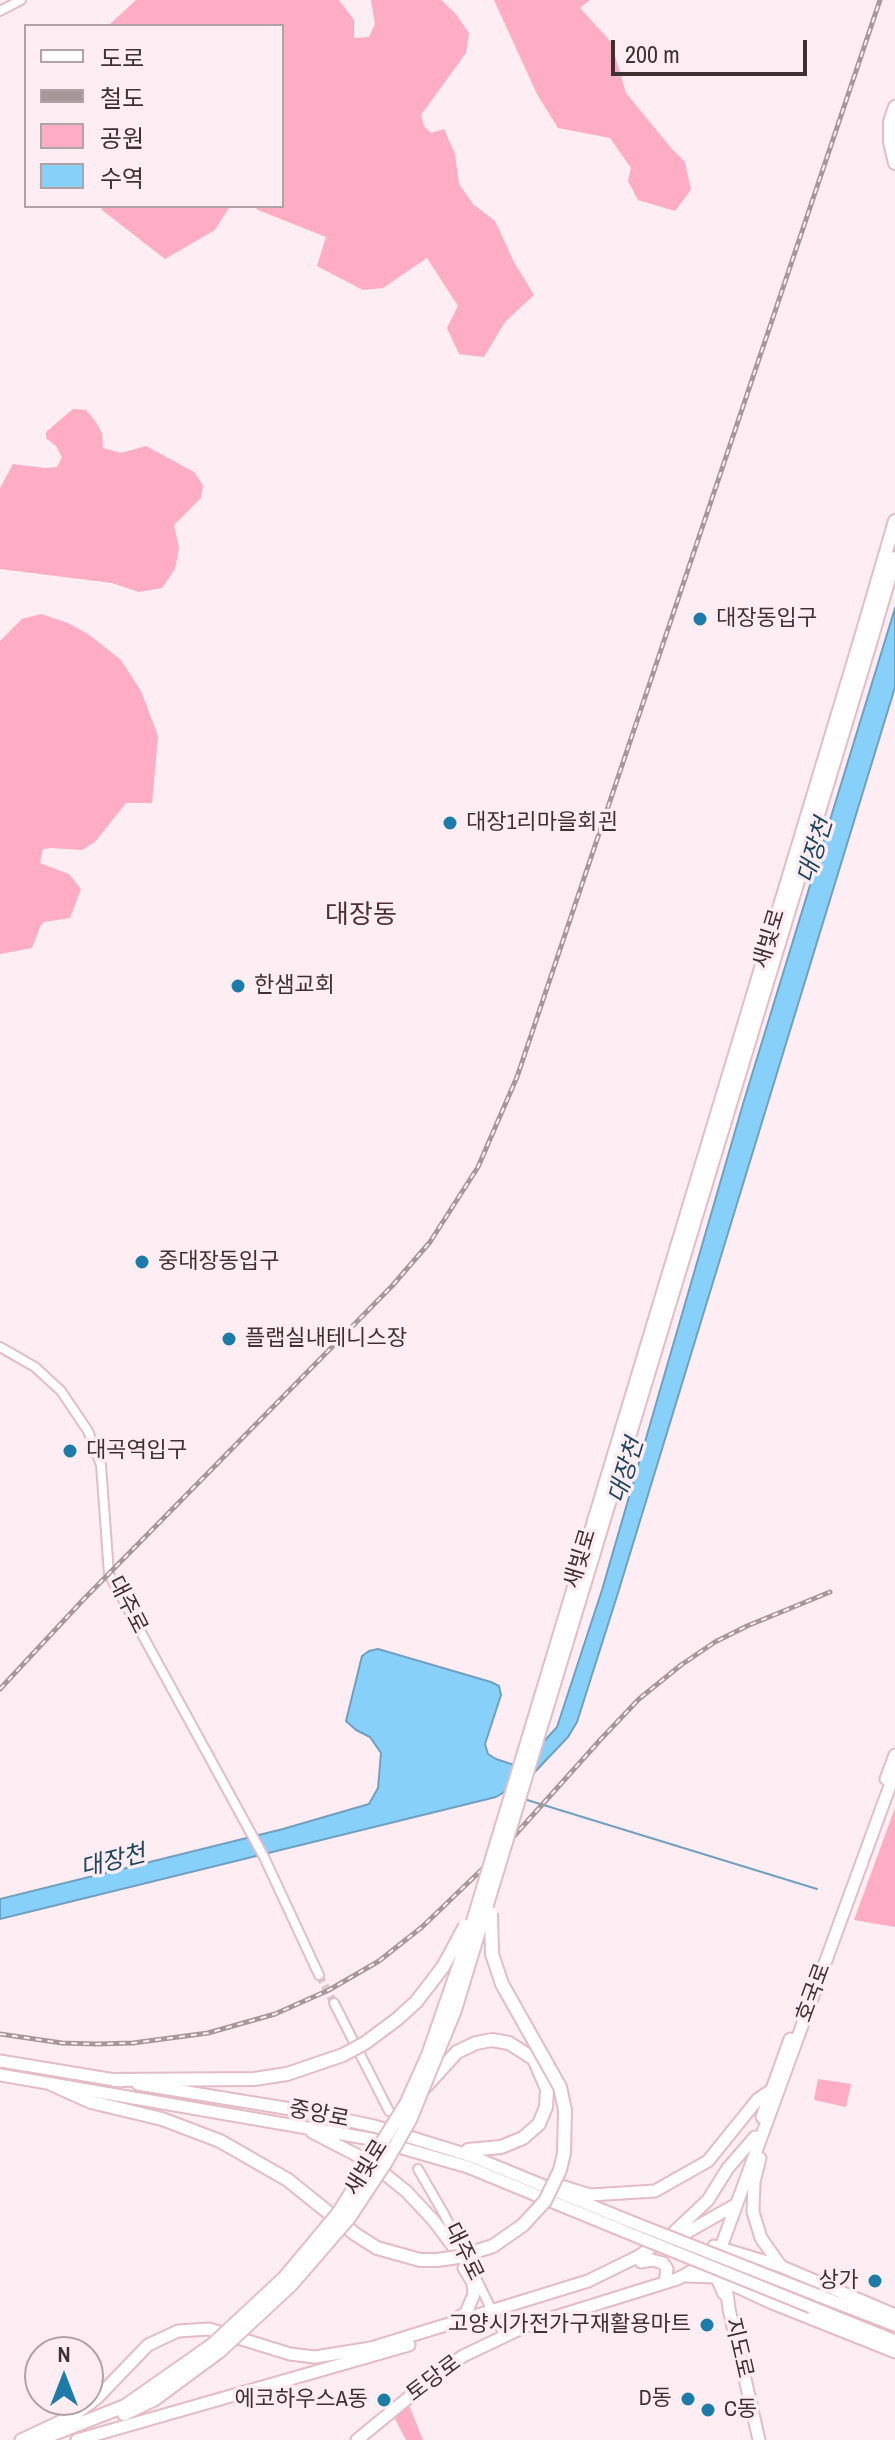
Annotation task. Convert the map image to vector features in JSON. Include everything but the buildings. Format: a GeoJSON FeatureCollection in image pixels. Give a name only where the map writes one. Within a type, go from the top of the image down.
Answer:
{"type":"FeatureCollection","features":[{"type":"Feature","properties":{"kind":"highway"},"geometry":{"type":"LineString","coordinates":[[895,107],[890,122],[890,142],[895,163]]}},
{"type":"Feature","properties":{"kind":"highway"},"geometry":{"type":"LineString","coordinates":[[895,121],[895,149]]}},
{"type":"Feature","properties":{"kind":"highway","name":"새빛로"},"geometry":{"type":"LineString","coordinates":[[58,2440],[155,2399],[291,2285],[349,2218],[386,2162],[424,2089],[455,2010],[492,1893],[891,554],[895,521]]}},
{"type":"Feature","properties":{"kind":"highway","name":"새빛로"},"geometry":{"type":"LineString","coordinates":[[38,2440],[125,2406],[216,2348],[315,2243],[376,2155],[406,2104],[450,1994],[864,645]]}},
{"type":"Feature","properties":{"kind":"highway"},"geometry":{"type":"LineString","coordinates":[[51,2084],[91,2102],[162,2119],[220,2141],[288,2180],[377,2248],[420,2260],[437,2260],[493,2246],[523,2225],[545,2201],[560,2170],[564,2153],[565,2110],[560,2087],[546,2058],[514,2009],[496,1968],[490,1930],[492,1893]]}},
{"type":"Feature","properties":{"kind":"highway"},"geometry":{"type":"LineString","coordinates":[[115,2080],[254,2079],[287,2074],[343,2055],[365,2043],[416,2002],[452,1951],[478,1898]]}},
{"type":"Feature","properties":{"kind":"highway"},"geometry":{"type":"LineString","coordinates":[[424,2089],[457,2052],[476,2043],[492,2040],[509,2043],[534,2059],[547,2089],[546,2107],[539,2124],[523,2138],[501,2147],[468,2150]]}},
{"type":"Feature","properties":{"kind":"main road","name":"호국로"},"geometry":{"type":"LineString","coordinates":[[731,2207],[770,2090],[895,1755]]}},
{"type":"Feature","properties":{"kind":"main road","name":"호국로"},"geometry":{"type":"LineString","coordinates":[[731,2207],[767,2122],[895,1772]]}},
{"type":"Feature","properties":{"kind":"main road","name":"중앙로"},"geometry":{"type":"LineString","coordinates":[[0,2061],[297,2110],[374,2126],[471,2156],[623,2224]]}},
{"type":"Feature","properties":{"kind":"main road","name":"중앙로"},"geometry":{"type":"LineString","coordinates":[[0,2075],[371,2139],[468,2167],[623,2224]]}},
{"type":"Feature","properties":{"kind":"main road"},"geometry":{"type":"LineString","coordinates":[[374,2126],[468,2150],[590,2195],[655,2191],[708,2161],[758,2099],[770,2090]]}},
{"type":"Feature","properties":{"kind":"main road"},"geometry":{"type":"LineString","coordinates":[[767,2122],[754,2182],[753,2212],[761,2238],[780,2266]]}},
{"type":"Feature","properties":{"kind":"main road"},"geometry":{"type":"LineString","coordinates":[[297,2125],[370,2162],[407,2192],[473,2273]]}},
{"type":"Feature","properties":{"kind":"main road","name":"호국로"},"geometry":{"type":"LineString","coordinates":[[495,2314],[588,2281],[662,2242],[708,2200],[728,2168],[755,2137]]}},
{"type":"Feature","properties":{"kind":"main road"},"geometry":{"type":"LineString","coordinates":[[21,2440],[74,2415],[97,2398],[148,2345],[178,2331],[209,2329],[290,2354],[315,2357],[371,2348],[588,2287],[641,2262],[731,2207]]}},
{"type":"Feature","properties":{"kind":"main road","name":"지도로"},"geometry":{"type":"LineString","coordinates":[[731,2207],[716,2251],[720,2280],[728,2302],[759,2440]]}},
{"type":"Feature","properties":{"kind":"main road"},"geometry":{"type":"LineString","coordinates":[[623,2224],[895,2325]]}},
{"type":"Feature","properties":{"kind":"main road"},"geometry":{"type":"LineString","coordinates":[[623,2224],[895,2341]]}},
{"type":"Feature","properties":{"kind":"main road"},"geometry":{"type":"LineString","coordinates":[[438,2329],[466,2313],[474,2294],[473,2283],[451,2243]]}},
{"type":"Feature","properties":{"kind":"main road"},"geometry":{"type":"LineString","coordinates":[[716,2251],[780,2266],[895,2315]]}},
{"type":"Feature","properties":{"kind":"main road","name":"토당로"},"geometry":{"type":"LineString","coordinates":[[357,2440],[463,2356],[526,2326],[681,2279],[700,2267],[716,2251]]}},
{"type":"Feature","properties":{"kind":"main road"},"geometry":{"type":"LineString","coordinates":[[641,2262],[652,2260],[663,2263],[681,2279],[705,2283],[716,2289],[728,2302]]}},
{"type":"Feature","properties":{"kind":"main road","name":"토당로"},"geometry":{"type":"LineString","coordinates":[[681,2279],[720,2280]]}},
{"type":"Feature","properties":{"kind":"main road"},"geometry":{"type":"LineString","coordinates":[[720,2280],[895,2352]]}},
{"type":"Feature","properties":{"kind":"main road"},"geometry":{"type":"LineString","coordinates":[[77,2440],[385,2353],[495,2314]]}},
{"type":"Feature","properties":{"kind":"street"},"geometry":{"type":"LineString","coordinates":[[0,11],[21,0]]}},
{"type":"Feature","properties":{"kind":"street","name":"대주로"},"geometry":{"type":"LineString","coordinates":[[0,1347],[35,1367],[61,1391],[88,1431],[101,1465],[109,1574],[264,1857],[319,1975]]}},
{"type":"Feature","properties":{"kind":"street"},"geometry":{"type":"LineString","coordinates":[[334,2003],[389,2111]]}},
{"type":"Feature","properties":{"kind":"street","name":"대주로"},"geometry":{"type":"LineString","coordinates":[[418,2169],[505,2337]]}},
{"type":"Feature","properties":{"kind":"green space"},"geometry":{"type":"Polygon","coordinates":[[[136,0],[339,0],[354,20],[354,38],[369,37],[375,24],[371,0],[441,0],[469,33],[466,53],[421,115],[424,126],[431,133],[444,129],[455,154],[459,184],[473,204],[495,221],[534,295],[505,322],[484,357],[459,354],[447,328],[458,306],[427,258],[383,288],[363,290],[317,266],[326,237],[256,208],[284,208],[284,24],[110,24],[136,0]]]}},
{"type":"Feature","properties":{"kind":"green space"},"geometry":{"type":"Polygon","coordinates":[[[494,0],[590,0],[580,8],[611,42],[626,93],[685,162],[691,190],[675,211],[638,200],[628,181],[631,168],[610,138],[558,128],[537,94],[494,0]]]}},
{"type":"Feature","properties":{"kind":"green space"},"geometry":{"type":"Polygon","coordinates":[[[229,208],[215,230],[165,259],[102,210],[229,208]]]}},
{"type":"Feature","properties":{"kind":"green space"},"geometry":{"type":"Polygon","coordinates":[[[73,409],[86,410],[96,422],[102,433],[103,448],[121,453],[146,446],[194,472],[203,485],[201,498],[174,525],[179,548],[175,569],[162,588],[139,592],[112,583],[0,569],[0,488],[13,464],[57,467],[62,457],[56,446],[46,438],[46,432],[73,409]]]}},
{"type":"Feature","properties":{"kind":"green space"},"geometry":{"type":"Polygon","coordinates":[[[41,614],[88,634],[121,660],[141,691],[158,736],[152,803],[126,803],[95,842],[82,850],[43,849],[40,863],[69,874],[81,889],[70,918],[44,922],[32,948],[0,954],[0,641],[22,619],[41,614]]]}},
{"type":"Feature","properties":{"kind":"green space"},"geometry":{"type":"Polygon","coordinates":[[[895,1808],[895,1927],[854,1920],[895,1808]]]}},
{"type":"Feature","properties":{"kind":"green space"},"geometry":{"type":"Polygon","coordinates":[[[818,2079],[851,2084],[846,2107],[814,2100],[818,2079]]]}},
{"type":"Feature","properties":{"kind":"green space"},"geometry":{"type":"Polygon","coordinates":[[[409,2405],[423,2440],[406,2440],[394,2417],[409,2405]]]}},
{"type":"Feature","properties":{"kind":"water"},"geometry":{"type":"Polygon","coordinates":[[[895,608],[895,687],[617,1596],[577,1722],[568,1737],[531,1776],[496,1797],[0,1919],[0,1899],[283,1829],[369,1804],[378,1788],[381,1753],[370,1737],[346,1721],[362,1656],[369,1651],[378,1649],[499,1686],[501,1695],[485,1744],[488,1754],[496,1759],[514,1765],[536,1750],[557,1727],[602,1590],[743,1104],[895,608]]]}},
{"type":"Feature","properties":{"kind":"waterway"},"geometry":{"type":"LineString","coordinates":[[524,1799],[817,1889]]}},
{"type":"Feature","properties":{"kind":"tunnel"},"geometry":{"type":"LineString","coordinates":[[319,1975],[334,2003]]}},
{"type":"Feature","properties":{"kind":"railway"},"geometry":{"type":"LineString","coordinates":[[0,1689],[83,1600],[392,1286],[430,1242],[478,1167],[517,1077],[880,0]]}},
{"type":"Feature","properties":{"kind":"railway"},"geometry":{"type":"LineString","coordinates":[[0,2034],[62,2043],[96,2044],[133,2043],[208,2033],[275,2014],[329,1990],[379,1961],[422,1927],[497,1855],[639,1699],[681,1665],[715,1642],[747,1626],[830,1592]]}},
{"type":"Feature","properties":{"kind":"place","name":"대장동입구"},"geometry":{"type":"Point","coordinates":[700,619]}},
{"type":"Feature","properties":{"kind":"place","name":"대장1리마을회괸"},"geometry":{"type":"Point","coordinates":[450,823]}},
{"type":"Feature","properties":{"kind":"place","name":"한샘교회"},"geometry":{"type":"Point","coordinates":[238,986]}},
{"type":"Feature","properties":{"kind":"place","name":"중대장동입구"},"geometry":{"type":"Point","coordinates":[142,1262]}},
{"type":"Feature","properties":{"kind":"place","name":"플랩실내테니스장"},"geometry":{"type":"Point","coordinates":[229,1339]}},
{"type":"Feature","properties":{"kind":"place","name":"대곡역입구"},"geometry":{"type":"Point","coordinates":[70,1451]}},
{"type":"Feature","properties":{"kind":"place","name":"상가"},"geometry":{"type":"Point","coordinates":[875,2281]}},
{"type":"Feature","properties":{"kind":"place","name":"고양시가전가구재활용마트"},"geometry":{"type":"Point","coordinates":[707,2325]}},
{"type":"Feature","properties":{"kind":"place","name":"D동"},"geometry":{"type":"Point","coordinates":[688,2399]}},
{"type":"Feature","properties":{"kind":"place","name":"에코하우스A동"},"geometry":{"type":"Point","coordinates":[384,2400]}},
{"type":"Feature","properties":{"kind":"place","name":"C동"},"geometry":{"type":"Point","coordinates":[708,2410]}},
{"type":"Feature","properties":{"kind":"district","name":"대장동"},"geometry":{"type":"Point","coordinates":[361,916]}},
{"type":"Feature","properties":{"kind":"water label","name":"대장천"},"geometry":{"type":"Point","coordinates":[816,851]}},
{"type":"Feature","properties":{"kind":"water label","name":"대장천"},"geometry":{"type":"Point","coordinates":[627,1471]}},
{"type":"Feature","properties":{"kind":"water label","name":"대장천"},"geometry":{"type":"Point","coordinates":[113,1862]}}]}
